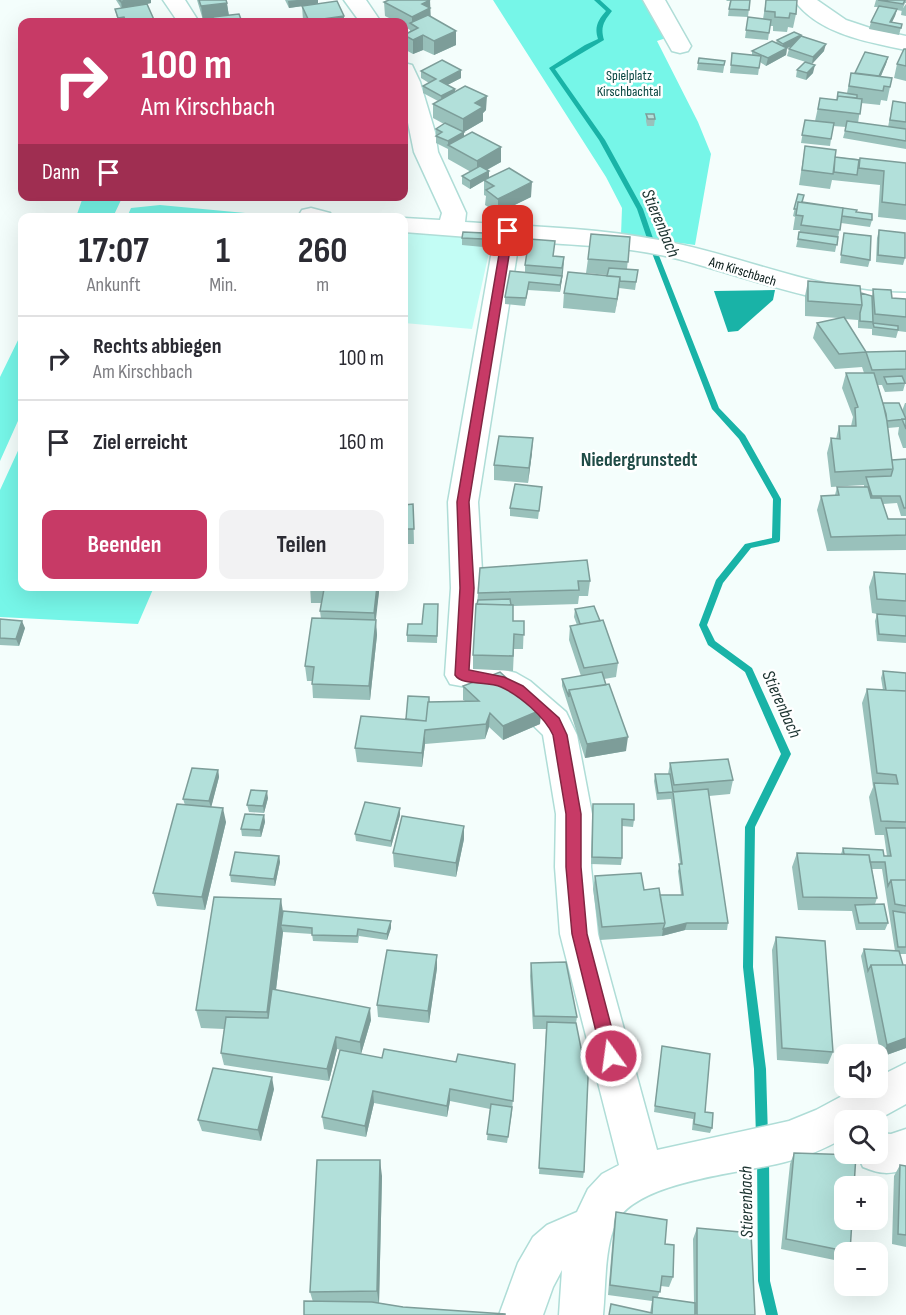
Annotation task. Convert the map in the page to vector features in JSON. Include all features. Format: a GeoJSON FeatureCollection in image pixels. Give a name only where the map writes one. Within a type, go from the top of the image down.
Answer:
{"type":"FeatureCollection","features":[{"type":"Feature","properties":{"kind":"street"},"geometry":{"type":"LineString","coordinates":[[174,0],[185,18]]}},
{"type":"Feature","properties":{"kind":"street"},"geometry":{"type":"LineString","coordinates":[[355,0],[367,18]]}},
{"type":"Feature","properties":{"kind":"street"},"geometry":{"type":"LineString","coordinates":[[654,0],[680,46]]}},
{"type":"Feature","properties":{"kind":"street"},"geometry":{"type":"LineString","coordinates":[[805,0],[815,11],[847,28],[906,42]]}},
{"type":"Feature","properties":{"kind":"street"},"geometry":{"type":"LineString","coordinates":[[408,78],[423,132],[415,151],[454,213],[451,228]]}},
{"type":"Feature","properties":{"kind":"street","name":"Am Kirschbach"},"geometry":{"type":"LineString","coordinates":[[408,225],[508,231],[654,247],[784,283],[882,301],[906,301]]}},
{"type":"Feature","properties":{"kind":"street"},"geometry":{"type":"LineString","coordinates":[[508,231],[463,502],[467,588],[462,675],[486,677],[504,682],[518,690],[554,722],[560,735],[574,814],[573,867],[579,934],[643,1176]]}},
{"type":"Feature","properties":{"kind":"street"},"geometry":{"type":"LineString","coordinates":[[581,1315],[587,1252],[593,1227],[602,1205],[619,1187],[643,1176],[736,1152],[818,1141],[906,1082]]}},
{"type":"Feature","properties":{"kind":"street"},"geometry":{"type":"LineString","coordinates":[[888,1154],[906,1149]]}},
{"type":"Feature","properties":{"kind":"street"},"geometry":{"type":"LineString","coordinates":[[521,1315],[534,1279],[553,1247],[568,1237],[593,1227]]}},
{"type":"Feature","properties":{"kind":"shaded area"},"geometry":{"type":"Polygon","coordinates":[[[408,231],[492,239],[472,329],[408,323],[408,231]]]}},
{"type":"Feature","properties":{"kind":"shaded area"},"geometry":{"type":"Polygon","coordinates":[[[775,290],[773,300],[738,331],[728,332],[714,291],[775,290]]]}},
{"type":"Feature","properties":{"kind":"green space","name":"Spielplatz Kirschbachtal"},"geometry":{"type":"Polygon","coordinates":[[[493,0],[646,0],[666,38],[657,41],[698,122],[711,154],[695,245],[621,235],[622,208],[606,177],[493,0]]]}},
{"type":"Feature","properties":{"kind":"green space"},"geometry":{"type":"Polygon","coordinates":[[[82,201],[121,201],[115,213],[77,213],[82,201]]]}},
{"type":"Feature","properties":{"kind":"green space"},"geometry":{"type":"Polygon","coordinates":[[[160,205],[246,213],[129,213],[131,208],[160,205]]]}},
{"type":"Feature","properties":{"kind":"green space"},"geometry":{"type":"Polygon","coordinates":[[[18,340],[18,421],[0,461],[0,377],[18,340]]]}},
{"type":"Feature","properties":{"kind":"green space"},"geometry":{"type":"Polygon","coordinates":[[[18,451],[18,591],[152,591],[138,624],[0,617],[0,490],[18,451]]]}},
{"type":"Feature","properties":{"kind":"building"},"geometry":{"type":"Polygon","coordinates":[[[199,0],[226,0],[227,3],[201,6],[199,0]]]}},
{"type":"Feature","properties":{"kind":"building"},"geometry":{"type":"Polygon","coordinates":[[[430,0],[422,4],[430,8],[412,17],[384,2],[430,0]]]}},
{"type":"Feature","properties":{"kind":"building"},"geometry":{"type":"Polygon","coordinates":[[[731,0],[750,0],[749,10],[729,9],[731,0]]]}},
{"type":"Feature","properties":{"kind":"building"},"geometry":{"type":"Polygon","coordinates":[[[766,0],[797,0],[796,14],[790,13],[789,18],[775,17],[775,12],[765,11],[766,0]]]}},
{"type":"Feature","properties":{"kind":"building"},"geometry":{"type":"Polygon","coordinates":[[[878,0],[905,0],[903,4],[878,0]]]}},
{"type":"Feature","properties":{"kind":"building"},"geometry":{"type":"Polygon","coordinates":[[[337,1],[344,16],[308,18],[302,6],[337,1]]]}},
{"type":"Feature","properties":{"kind":"building"},"geometry":{"type":"Polygon","coordinates":[[[147,4],[153,18],[118,18],[115,9],[147,4]]]}},
{"type":"Feature","properties":{"kind":"building"},"geometry":{"type":"Polygon","coordinates":[[[879,6],[897,9],[890,22],[902,24],[901,28],[871,22],[879,6]]]}},
{"type":"Feature","properties":{"kind":"building"},"geometry":{"type":"Polygon","coordinates":[[[239,14],[240,18],[213,18],[239,14]]]}},
{"type":"Feature","properties":{"kind":"building"},"geometry":{"type":"Polygon","coordinates":[[[428,15],[456,31],[434,41],[423,35],[413,40],[408,37],[408,33],[418,28],[410,23],[428,15]]]}},
{"type":"Feature","properties":{"kind":"building"},"geometry":{"type":"Polygon","coordinates":[[[748,17],[771,20],[769,33],[746,30],[748,17]]]}},
{"type":"Feature","properties":{"kind":"building"},"geometry":{"type":"Polygon","coordinates":[[[794,32],[801,35],[783,44],[777,40],[794,32]]]}},
{"type":"Feature","properties":{"kind":"building"},"geometry":{"type":"Polygon","coordinates":[[[801,36],[826,44],[813,57],[789,49],[801,36]]]}},
{"type":"Feature","properties":{"kind":"building"},"geometry":{"type":"Polygon","coordinates":[[[772,41],[787,48],[768,58],[752,51],[772,41]]]}},
{"type":"Feature","properties":{"kind":"building"},"geometry":{"type":"Polygon","coordinates":[[[906,49],[906,66],[897,64],[906,49]]]}},
{"type":"Feature","properties":{"kind":"building"},"geometry":{"type":"Polygon","coordinates":[[[865,52],[888,57],[879,76],[855,73],[865,52]]]}},
{"type":"Feature","properties":{"kind":"building"},"geometry":{"type":"Polygon","coordinates":[[[732,53],[761,56],[759,68],[731,65],[732,53]]]}},
{"type":"Feature","properties":{"kind":"building"},"geometry":{"type":"Polygon","coordinates":[[[699,58],[725,61],[724,65],[698,63],[699,58]]]}},
{"type":"Feature","properties":{"kind":"building"},"geometry":{"type":"Polygon","coordinates":[[[442,60],[461,70],[440,81],[455,89],[441,96],[423,86],[436,79],[421,71],[442,60]]]}},
{"type":"Feature","properties":{"kind":"building"},"geometry":{"type":"Polygon","coordinates":[[[805,62],[815,65],[807,73],[797,70],[805,62]]]}},
{"type":"Feature","properties":{"kind":"building"},"geometry":{"type":"Polygon","coordinates":[[[851,73],[892,78],[890,87],[884,86],[883,91],[849,86],[851,73]]]}},
{"type":"Feature","properties":{"kind":"building"},"geometry":{"type":"Polygon","coordinates":[[[465,86],[487,96],[475,103],[483,107],[463,119],[433,104],[465,86]]]}},
{"type":"Feature","properties":{"kind":"building"},"geometry":{"type":"Polygon","coordinates":[[[838,92],[857,95],[857,98],[838,96],[837,100],[838,92]]]}},
{"type":"Feature","properties":{"kind":"building"},"geometry":{"type":"Polygon","coordinates":[[[838,96],[862,99],[860,114],[818,109],[820,98],[837,100],[838,96]]]}},
{"type":"Feature","properties":{"kind":"building"},"geometry":{"type":"Polygon","coordinates":[[[893,101],[906,103],[906,122],[890,120],[893,101]]]}},
{"type":"Feature","properties":{"kind":"building"},"geometry":{"type":"Polygon","coordinates":[[[646,114],[654,114],[655,119],[648,119],[646,114]]]}},
{"type":"Feature","properties":{"kind":"building"},"geometry":{"type":"Polygon","coordinates":[[[805,120],[834,123],[831,139],[802,135],[805,120]]]}},
{"type":"Feature","properties":{"kind":"building"},"geometry":{"type":"Polygon","coordinates":[[[847,121],[906,129],[906,141],[845,131],[847,121]]]}},
{"type":"Feature","properties":{"kind":"building"},"geometry":{"type":"Polygon","coordinates":[[[445,123],[464,132],[448,141],[436,136],[442,132],[436,129],[445,123]]]}},
{"type":"Feature","properties":{"kind":"building"},"geometry":{"type":"Polygon","coordinates":[[[472,132],[501,147],[477,161],[448,145],[472,132]]]}},
{"type":"Feature","properties":{"kind":"building"},"geometry":{"type":"Polygon","coordinates":[[[805,146],[836,150],[833,174],[802,170],[805,146]]]}},
{"type":"Feature","properties":{"kind":"building"},"geometry":{"type":"Polygon","coordinates":[[[835,157],[859,160],[857,175],[834,172],[835,157]]]}},
{"type":"Feature","properties":{"kind":"building"},"geometry":{"type":"Polygon","coordinates":[[[860,158],[906,163],[906,205],[882,202],[884,171],[859,168],[860,158]]]}},
{"type":"Feature","properties":{"kind":"building"},"geometry":{"type":"Polygon","coordinates":[[[480,166],[489,171],[470,181],[462,176],[480,166]]]}},
{"type":"Feature","properties":{"kind":"building"},"geometry":{"type":"Polygon","coordinates":[[[509,168],[532,182],[498,199],[486,190],[494,186],[484,180],[509,168]]]}},
{"type":"Feature","properties":{"kind":"building"},"geometry":{"type":"Polygon","coordinates":[[[798,194],[804,195],[802,202],[857,210],[856,212],[872,214],[872,220],[842,216],[843,208],[798,202],[797,209],[794,209],[798,194]]]}},
{"type":"Feature","properties":{"kind":"building"},"geometry":{"type":"Polygon","coordinates":[[[798,202],[843,208],[840,230],[801,225],[803,216],[796,215],[798,202]]]}},
{"type":"Feature","properties":{"kind":"building"},"geometry":{"type":"Polygon","coordinates":[[[879,230],[905,233],[905,258],[878,255],[879,230]]]}},
{"type":"Feature","properties":{"kind":"building"},"geometry":{"type":"Polygon","coordinates":[[[463,232],[484,233],[483,239],[462,238],[463,232]]]}},
{"type":"Feature","properties":{"kind":"building"},"geometry":{"type":"Polygon","coordinates":[[[799,232],[838,237],[837,245],[798,239],[799,232]]]}},
{"type":"Feature","properties":{"kind":"building"},"geometry":{"type":"Polygon","coordinates":[[[844,233],[871,236],[870,260],[841,255],[844,233]]]}},
{"type":"Feature","properties":{"kind":"building"},"geometry":{"type":"Polygon","coordinates":[[[591,234],[630,237],[628,262],[588,259],[591,234]]]}},
{"type":"Feature","properties":{"kind":"building"},"geometry":{"type":"Polygon","coordinates":[[[529,239],[555,241],[553,256],[564,257],[562,268],[525,265],[529,239]]]}},
{"type":"Feature","properties":{"kind":"building"},"geometry":{"type":"Polygon","coordinates":[[[609,268],[638,270],[636,282],[620,281],[620,277],[607,276],[609,268]]]}},
{"type":"Feature","properties":{"kind":"building"},"geometry":{"type":"Polygon","coordinates":[[[510,271],[562,276],[560,285],[529,282],[526,298],[505,297],[510,271]]]}},
{"type":"Feature","properties":{"kind":"building"},"geometry":{"type":"Polygon","coordinates":[[[568,272],[620,277],[617,299],[564,293],[568,272]]]}},
{"type":"Feature","properties":{"kind":"building"},"geometry":{"type":"Polygon","coordinates":[[[808,281],[860,286],[862,305],[808,301],[808,281]]]}},
{"type":"Feature","properties":{"kind":"building"},"geometry":{"type":"Polygon","coordinates":[[[873,289],[891,290],[892,298],[906,299],[906,317],[875,314],[873,289]]]}},
{"type":"Feature","properties":{"kind":"building"},"geometry":{"type":"Polygon","coordinates":[[[861,293],[872,296],[873,322],[860,321],[861,293]]]}},
{"type":"Feature","properties":{"kind":"building"},"geometry":{"type":"Polygon","coordinates":[[[844,317],[866,352],[839,354],[817,323],[844,317]]]}},
{"type":"Feature","properties":{"kind":"building"},"geometry":{"type":"Polygon","coordinates":[[[873,323],[898,326],[898,330],[874,327],[873,323]]]}},
{"type":"Feature","properties":{"kind":"building"},"geometry":{"type":"Polygon","coordinates":[[[906,351],[906,369],[872,370],[866,352],[906,351]]]}},
{"type":"Feature","properties":{"kind":"building"},"geometry":{"type":"Polygon","coordinates":[[[846,373],[874,373],[886,414],[893,469],[835,472],[831,438],[840,439],[839,426],[856,426],[855,408],[858,407],[846,373]]]}},
{"type":"Feature","properties":{"kind":"building"},"geometry":{"type":"Polygon","coordinates":[[[902,376],[905,383],[887,384],[884,377],[902,376]]]}},
{"type":"Feature","properties":{"kind":"building"},"geometry":{"type":"Polygon","coordinates":[[[883,403],[899,403],[906,419],[887,421],[883,403]]]}},
{"type":"Feature","properties":{"kind":"building"},"geometry":{"type":"Polygon","coordinates":[[[499,436],[533,438],[529,468],[494,465],[499,436]]]}},
{"type":"Feature","properties":{"kind":"building"},"geometry":{"type":"Polygon","coordinates":[[[906,459],[906,508],[900,496],[872,496],[866,477],[891,476],[892,460],[906,459]]]}},
{"type":"Feature","properties":{"kind":"building"},"geometry":{"type":"Polygon","coordinates":[[[515,484],[542,487],[539,511],[510,508],[515,484]]]}},
{"type":"Feature","properties":{"kind":"building"},"geometry":{"type":"Polygon","coordinates":[[[837,487],[868,487],[871,498],[881,498],[888,519],[906,519],[906,535],[831,537],[821,496],[839,495],[837,487]]]}},
{"type":"Feature","properties":{"kind":"building"},"geometry":{"type":"Polygon","coordinates":[[[413,504],[414,529],[408,529],[408,505],[413,504]]]}},
{"type":"Feature","properties":{"kind":"building"},"geometry":{"type":"Polygon","coordinates":[[[587,560],[590,581],[578,581],[579,590],[478,593],[480,568],[587,560]]]}},
{"type":"Feature","properties":{"kind":"building"},"geometry":{"type":"Polygon","coordinates":[[[874,572],[906,574],[906,601],[877,599],[874,572]]]}},
{"type":"Feature","properties":{"kind":"building"},"geometry":{"type":"Polygon","coordinates":[[[324,591],[376,591],[374,613],[320,611],[324,591]]]}},
{"type":"Feature","properties":{"kind":"building"},"geometry":{"type":"Polygon","coordinates":[[[510,599],[511,605],[477,604],[478,600],[510,599]]]}},
{"type":"Feature","properties":{"kind":"building"},"geometry":{"type":"Polygon","coordinates":[[[424,604],[438,604],[437,636],[407,635],[408,624],[422,624],[424,604]]]}},
{"type":"Feature","properties":{"kind":"building"},"geometry":{"type":"Polygon","coordinates":[[[476,604],[513,605],[513,621],[524,621],[524,635],[514,634],[513,656],[473,655],[476,604]]]}},
{"type":"Feature","properties":{"kind":"building"},"geometry":{"type":"Polygon","coordinates":[[[594,606],[600,621],[580,624],[575,609],[594,606]]]}},
{"type":"Feature","properties":{"kind":"building"},"geometry":{"type":"Polygon","coordinates":[[[877,614],[906,616],[906,636],[879,634],[877,614]]]}},
{"type":"Feature","properties":{"kind":"building"},"geometry":{"type":"Polygon","coordinates":[[[312,618],[376,620],[369,686],[312,684],[314,667],[305,666],[312,618]]]}},
{"type":"Feature","properties":{"kind":"building"},"geometry":{"type":"Polygon","coordinates":[[[0,619],[22,621],[16,639],[0,638],[0,619]]]}},
{"type":"Feature","properties":{"kind":"building"},"geometry":{"type":"Polygon","coordinates":[[[603,620],[618,663],[584,668],[570,626],[603,620]]]}},
{"type":"Feature","properties":{"kind":"building"},"geometry":{"type":"Polygon","coordinates":[[[883,671],[906,673],[906,691],[886,690],[883,671]]]}},
{"type":"Feature","properties":{"kind":"building"},"geometry":{"type":"Polygon","coordinates":[[[500,672],[541,710],[503,726],[490,713],[486,724],[425,730],[422,753],[355,748],[361,716],[426,721],[428,702],[479,701],[463,686],[500,672]]]}},
{"type":"Feature","properties":{"kind":"building"},"geometry":{"type":"Polygon","coordinates":[[[602,672],[606,685],[569,690],[569,697],[562,679],[602,672]]]}},
{"type":"Feature","properties":{"kind":"building"},"geometry":{"type":"Polygon","coordinates":[[[609,684],[628,737],[587,744],[569,690],[609,684]]]}},
{"type":"Feature","properties":{"kind":"building"},"geometry":{"type":"Polygon","coordinates":[[[867,689],[906,691],[906,822],[881,821],[874,783],[898,784],[896,775],[877,773],[867,689]]]}},
{"type":"Feature","properties":{"kind":"building"},"geometry":{"type":"Polygon","coordinates":[[[408,696],[429,697],[426,721],[406,719],[408,696]]]}},
{"type":"Feature","properties":{"kind":"building"},"geometry":{"type":"Polygon","coordinates":[[[728,759],[733,780],[674,785],[670,763],[728,759]]]}},
{"type":"Feature","properties":{"kind":"building"},"geometry":{"type":"Polygon","coordinates":[[[192,768],[218,770],[209,801],[183,799],[192,768]]]}},
{"type":"Feature","properties":{"kind":"building"},"geometry":{"type":"Polygon","coordinates":[[[655,774],[670,774],[673,792],[658,793],[655,774]]]}},
{"type":"Feature","properties":{"kind":"building"},"geometry":{"type":"Polygon","coordinates":[[[708,789],[728,923],[687,923],[663,929],[665,923],[660,895],[683,895],[679,864],[682,864],[673,792],[708,789]]]}},
{"type":"Feature","properties":{"kind":"building"},"geometry":{"type":"Polygon","coordinates":[[[251,790],[267,791],[263,806],[247,805],[251,790]]]}},
{"type":"Feature","properties":{"kind":"building"},"geometry":{"type":"Polygon","coordinates":[[[365,802],[400,808],[391,841],[355,834],[365,802]]]}},
{"type":"Feature","properties":{"kind":"building"},"geometry":{"type":"Polygon","coordinates":[[[177,804],[223,808],[202,897],[153,893],[177,804]]]}},
{"type":"Feature","properties":{"kind":"building"},"geometry":{"type":"Polygon","coordinates":[[[593,804],[634,804],[634,820],[622,819],[622,858],[592,857],[593,804]]]}},
{"type":"Feature","properties":{"kind":"building"},"geometry":{"type":"Polygon","coordinates":[[[245,814],[264,815],[260,830],[241,829],[245,814]]]}},
{"type":"Feature","properties":{"kind":"building"},"geometry":{"type":"Polygon","coordinates":[[[402,816],[464,826],[456,863],[393,853],[402,816]]]}},
{"type":"Feature","properties":{"kind":"building"},"geometry":{"type":"Polygon","coordinates":[[[886,828],[906,828],[906,880],[891,880],[888,886],[885,862],[870,862],[869,855],[844,854],[843,848],[883,850],[884,856],[891,856],[886,828]]]}},
{"type":"Feature","properties":{"kind":"building"},"geometry":{"type":"Polygon","coordinates":[[[235,852],[279,856],[274,879],[230,875],[235,852]]]}},
{"type":"Feature","properties":{"kind":"building"},"geometry":{"type":"Polygon","coordinates":[[[797,853],[869,855],[877,898],[803,897],[797,853]]]}},
{"type":"Feature","properties":{"kind":"building"},"geometry":{"type":"Polygon","coordinates":[[[641,873],[644,890],[659,888],[665,923],[602,927],[595,876],[641,873]]]}},
{"type":"Feature","properties":{"kind":"building"},"geometry":{"type":"Polygon","coordinates":[[[891,880],[906,880],[906,906],[895,904],[891,880]]]}},
{"type":"Feature","properties":{"kind":"building"},"geometry":{"type":"Polygon","coordinates":[[[214,897],[281,899],[267,1012],[196,1010],[214,897]]]}},
{"type":"Feature","properties":{"kind":"building"},"geometry":{"type":"Polygon","coordinates":[[[884,904],[888,923],[859,923],[855,905],[884,904]]]}},
{"type":"Feature","properties":{"kind":"building"},"geometry":{"type":"Polygon","coordinates":[[[283,911],[391,921],[387,934],[358,929],[357,936],[312,935],[312,928],[281,925],[283,911]]]}},
{"type":"Feature","properties":{"kind":"building"},"geometry":{"type":"Polygon","coordinates":[[[893,911],[906,913],[906,947],[898,947],[893,911]]]}},
{"type":"Feature","properties":{"kind":"building"},"geometry":{"type":"Polygon","coordinates":[[[776,937],[825,941],[833,1052],[782,1048],[776,937]]]}},
{"type":"Feature","properties":{"kind":"building"},"geometry":{"type":"Polygon","coordinates":[[[864,949],[899,951],[903,965],[871,965],[868,971],[864,949]]]}},
{"type":"Feature","properties":{"kind":"building"},"geometry":{"type":"Polygon","coordinates":[[[387,950],[437,955],[428,1011],[377,1005],[387,950]]]}},
{"type":"Feature","properties":{"kind":"building"},"geometry":{"type":"Polygon","coordinates":[[[566,962],[577,1017],[534,1016],[531,963],[566,962]]]}},
{"type":"Feature","properties":{"kind":"building"},"geometry":{"type":"Polygon","coordinates":[[[871,965],[906,965],[906,1038],[887,1044],[871,965]]]}},
{"type":"Feature","properties":{"kind":"building"},"geometry":{"type":"Polygon","coordinates":[[[272,989],[370,1008],[360,1042],[336,1037],[327,1069],[221,1053],[226,1017],[268,1018],[272,989]]]}},
{"type":"Feature","properties":{"kind":"building"},"geometry":{"type":"Polygon","coordinates":[[[547,1022],[576,1023],[582,1053],[589,1054],[584,1172],[539,1168],[547,1022]]]}},
{"type":"Feature","properties":{"kind":"building"},"geometry":{"type":"Polygon","coordinates":[[[662,1046],[710,1054],[705,1112],[713,1113],[712,1128],[694,1124],[695,1113],[655,1106],[662,1046]]]}},
{"type":"Feature","properties":{"kind":"building"},"geometry":{"type":"Polygon","coordinates":[[[384,1049],[456,1062],[458,1054],[515,1064],[513,1101],[450,1089],[447,1106],[373,1091],[365,1126],[322,1117],[340,1050],[382,1058],[384,1049]]]}},
{"type":"Feature","properties":{"kind":"building"},"geometry":{"type":"Polygon","coordinates":[[[213,1068],[272,1077],[258,1130],[198,1120],[213,1068]]]}},
{"type":"Feature","properties":{"kind":"building"},"geometry":{"type":"Polygon","coordinates":[[[491,1104],[512,1107],[508,1137],[487,1134],[491,1104]]]}},
{"type":"Feature","properties":{"kind":"building"},"geometry":{"type":"Polygon","coordinates":[[[794,1153],[834,1154],[834,1164],[855,1164],[855,1176],[834,1176],[834,1230],[851,1230],[851,1242],[834,1242],[834,1249],[786,1239],[794,1153]]]}},
{"type":"Feature","properties":{"kind":"building"},"geometry":{"type":"Polygon","coordinates":[[[317,1160],[380,1160],[377,1291],[310,1292],[317,1160]]]}},
{"type":"Feature","properties":{"kind":"building"},"geometry":{"type":"Polygon","coordinates":[[[900,1165],[906,1166],[906,1235],[898,1234],[900,1165]]]}},
{"type":"Feature","properties":{"kind":"building"},"geometry":{"type":"Polygon","coordinates":[[[616,1212],[667,1220],[665,1244],[674,1245],[673,1277],[662,1276],[660,1292],[610,1285],[616,1212]]]}},
{"type":"Feature","properties":{"kind":"building"},"geometry":{"type":"Polygon","coordinates":[[[697,1228],[751,1233],[755,1315],[697,1315],[697,1228]]]}},
{"type":"Feature","properties":{"kind":"building"},"geometry":{"type":"Polygon","coordinates":[[[653,1297],[695,1303],[695,1315],[609,1315],[611,1304],[652,1313],[653,1297]]]}},
{"type":"Feature","properties":{"kind":"building"},"geometry":{"type":"Polygon","coordinates":[[[304,1301],[372,1302],[403,1307],[505,1315],[304,1315],[304,1301]]]}},
{"type":"Feature","properties":{"kind":"waterway","name":"Stierenbach"},"geometry":{"type":"LineString","coordinates":[[597,0],[609,11],[599,24],[601,40],[552,68],[602,140],[640,209],[716,409],[742,437],[777,499],[776,540],[748,546],[719,582],[703,625],[711,643],[749,670],[786,754],[750,827],[748,967],[760,1069],[762,1137]]}},
{"type":"Feature","properties":{"kind":"waterway","name":"Stierenbach"},"geometry":{"type":"LineString","coordinates":[[763,1156],[764,1281],[772,1315]]}},
{"type":"Feature","properties":{"kind":"district","name":"Niedergrunstedt"},"geometry":{"type":"Point","coordinates":[639,459]}},
{"type":"Feature","properties":{"kind":"route"},"geometry":{"type":"LineString","coordinates":[[508,231],[463,502],[467,588],[462,675],[486,677],[504,682],[518,690],[530,698],[554,722],[560,735],[574,814],[573,867],[579,934],[611,1056]]}}]}
